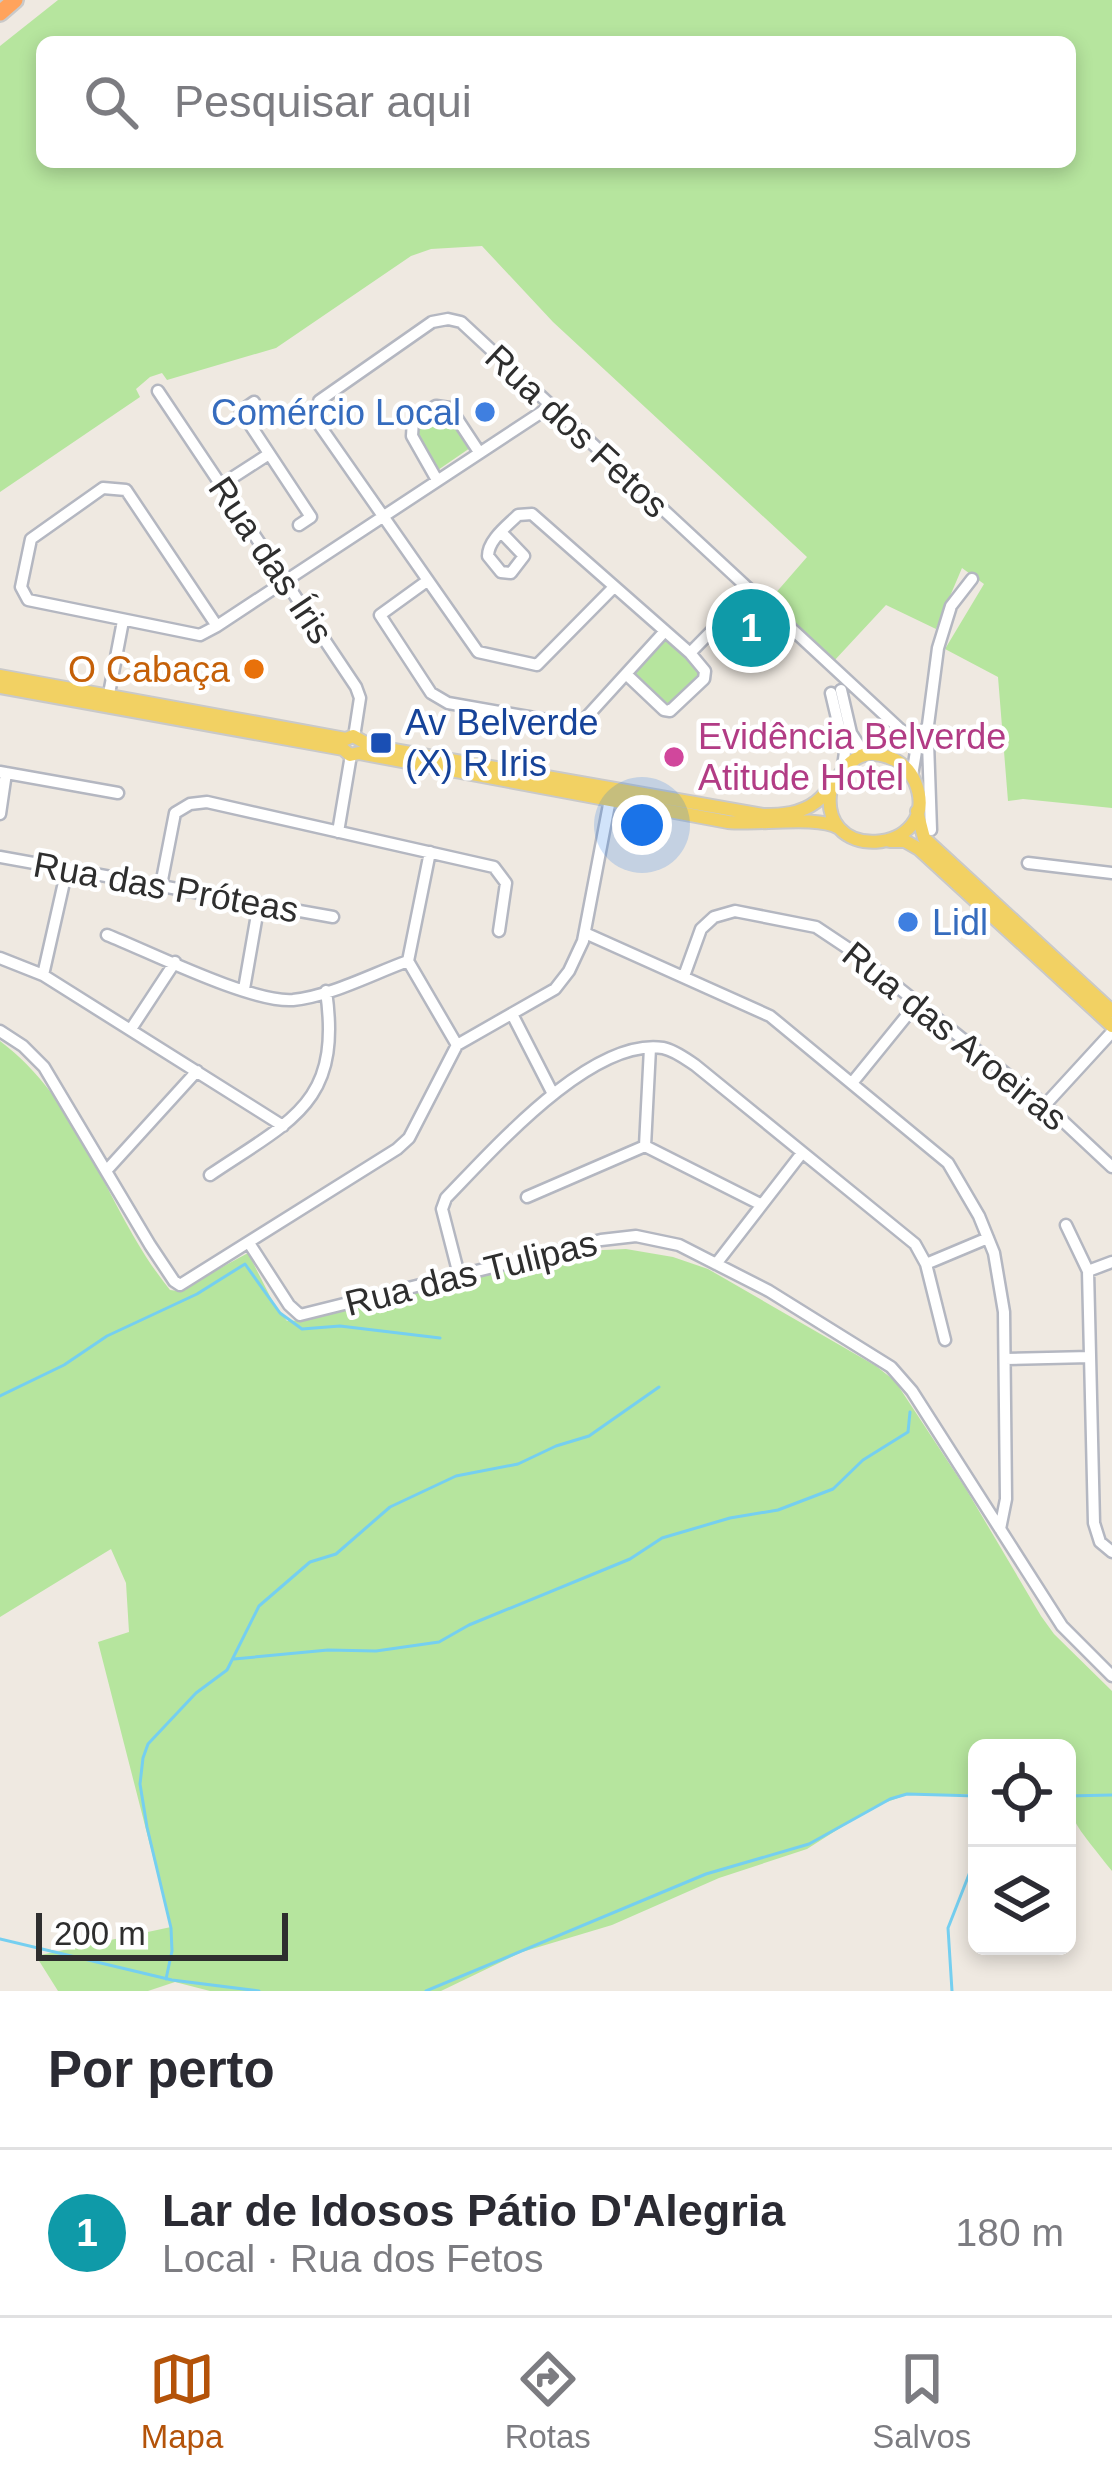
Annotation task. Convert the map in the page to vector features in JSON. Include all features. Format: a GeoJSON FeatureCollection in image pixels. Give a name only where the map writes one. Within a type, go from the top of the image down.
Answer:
{"type":"FeatureCollection","features":[{"type":"Feature","properties":{"kind":"highway"},"geometry":{"type":"LineString","coordinates":[[0,13],[15,0]]}},
{"type":"Feature","properties":{"kind":"main road"},"geometry":{"type":"LineString","coordinates":[[0,676],[107,702]]}},
{"type":"Feature","properties":{"kind":"main road"},"geometry":{"type":"LineString","coordinates":[[0,687],[107,702],[611,794],[741,812],[803,810],[821,799],[843,767],[865,755],[892,758],[912,776],[919,798],[917,824],[924,838],[1112,1010]]}},
{"type":"Feature","properties":{"kind":"main road"},"geometry":{"type":"LineString","coordinates":[[833,780],[830,806],[840,829]]}},
{"type":"Feature","properties":{"kind":"main road"},"geometry":{"type":"LineString","coordinates":[[611,794],[728,822],[760,825],[827,820],[863,842],[905,841],[1112,1029]]}},
{"type":"Feature","properties":{"kind":"main road"},"geometry":{"type":"LineString","coordinates":[[889,841],[907,829],[917,810]]}},
{"type":"Feature","properties":{"kind":"street","name":"Rua dos Fetos"},"geometry":{"type":"LineString","coordinates":[[381,517],[318,423],[316,408],[322,398],[432,322],[448,319],[464,325],[750,592],[920,739]]}},
{"type":"Feature","properties":{"kind":"street","name":"Rua das Íris"},"geometry":{"type":"LineString","coordinates":[[158,391],[356,687],[360,698],[338,832]]}},
{"type":"Feature","properties":{"kind":"street"},"geometry":{"type":"LineString","coordinates":[[254,402],[241,411],[310,517],[299,525]]}},
{"type":"Feature","properties":{"kind":"street"},"geometry":{"type":"LineString","coordinates":[[437,480],[412,436],[413,419],[435,406],[450,408],[479,452]]}},
{"type":"Feature","properties":{"kind":"street"},"geometry":{"type":"LineString","coordinates":[[217,626],[132,494],[119,487],[106,487],[33,536],[21,586],[31,602],[193,635],[217,626],[550,406]]}},
{"type":"Feature","properties":{"kind":"street"},"geometry":{"type":"LineString","coordinates":[[221,485],[269,454]]}},
{"type":"Feature","properties":{"kind":"street"},"geometry":{"type":"LineString","coordinates":[[501,532],[518,515],[532,514],[705,667],[705,676],[673,711],[664,710],[626,674]]}},
{"type":"Feature","properties":{"kind":"street"},"geometry":{"type":"LineString","coordinates":[[381,517],[478,652],[530,665],[544,661],[614,586]]}},
{"type":"Feature","properties":{"kind":"street"},"geometry":{"type":"LineString","coordinates":[[912,776],[928,725],[938,648],[950,607],[972,580]]}},
{"type":"Feature","properties":{"kind":"street"},"geometry":{"type":"LineString","coordinates":[[427,581],[380,615],[437,699],[574,725],[583,721],[665,631]]}},
{"type":"Feature","properties":{"kind":"street"},"geometry":{"type":"LineString","coordinates":[[690,652],[750,592]]}},
{"type":"Feature","properties":{"kind":"street"},"geometry":{"type":"LineString","coordinates":[[107,702],[123,621]]}},
{"type":"Feature","properties":{"kind":"street"},"geometry":{"type":"LineString","coordinates":[[843,767],[836,692],[865,755]]}},
{"type":"Feature","properties":{"kind":"street"},"geometry":{"type":"LineString","coordinates":[[892,758],[920,739]]}},
{"type":"Feature","properties":{"kind":"street"},"geometry":{"type":"LineString","coordinates":[[920,739],[928,742],[931,830]]}},
{"type":"Feature","properties":{"kind":"street"},"geometry":{"type":"LineString","coordinates":[[0,814],[3,773],[118,793]]}},
{"type":"Feature","properties":{"kind":"street"},"geometry":{"type":"LineString","coordinates":[[0,1031],[44,1067],[180,1285],[409,1138],[457,1046],[555,989],[585,932],[611,794]]}},
{"type":"Feature","properties":{"kind":"street"},"geometry":{"type":"LineString","coordinates":[[161,885],[175,813],[190,804],[207,802],[494,867],[506,890],[499,931]]}},
{"type":"Feature","properties":{"kind":"street"},"geometry":{"type":"LineString","coordinates":[[430,852],[408,961],[457,1046]]}},
{"type":"Feature","properties":{"kind":"street","name":"Rua das Próteas"},"geometry":{"type":"LineString","coordinates":[[0,857],[332,917]]}},
{"type":"Feature","properties":{"kind":"street"},"geometry":{"type":"LineString","coordinates":[[1028,863],[1112,873]]}},
{"type":"Feature","properties":{"kind":"street"},"geometry":{"type":"LineString","coordinates":[[43,975],[67,869]]}},
{"type":"Feature","properties":{"kind":"street"},"geometry":{"type":"LineString","coordinates":[[244,989],[260,903]]}},
{"type":"Feature","properties":{"kind":"street","name":"Rua das Aroeiras"},"geometry":{"type":"LineString","coordinates":[[684,976],[701,929],[714,917],[735,911],[816,927],[1045,1105],[1112,1167]]}},
{"type":"Feature","properties":{"kind":"street"},"geometry":{"type":"LineString","coordinates":[[585,932],[770,1016],[948,1163],[988,1238],[1004,1312],[1006,1499],[1000,1529]]}},
{"type":"Feature","properties":{"kind":"street"},"geometry":{"type":"LineString","coordinates":[[107,935],[244,989],[288,1000],[408,961]]}},
{"type":"Feature","properties":{"kind":"street"},"geometry":{"type":"LineString","coordinates":[[0,958],[43,975],[283,1126]]}},
{"type":"Feature","properties":{"kind":"street"},"geometry":{"type":"LineString","coordinates":[[131,1029],[175,962]]}},
{"type":"Feature","properties":{"kind":"street"},"geometry":{"type":"LineString","coordinates":[[210,1175],[306,1106],[328,1063],[331,1030],[326,991]]}},
{"type":"Feature","properties":{"kind":"street"},"geometry":{"type":"LineString","coordinates":[[852,1083],[917,1003]]}},
{"type":"Feature","properties":{"kind":"street"},"geometry":{"type":"LineString","coordinates":[[512,1014],[553,1094]]}},
{"type":"Feature","properties":{"kind":"street"},"geometry":{"type":"LineString","coordinates":[[1045,1105],[1112,1029]]}},
{"type":"Feature","properties":{"kind":"street"},"geometry":{"type":"LineString","coordinates":[[645,1146],[650,1048]]}},
{"type":"Feature","properties":{"kind":"street"},"geometry":{"type":"LineString","coordinates":[[459,1275],[442,1209],[446,1198],[553,1094],[616,1054],[666,1048],[695,1065],[915,1244],[926,1264],[945,1340]]}},
{"type":"Feature","properties":{"kind":"street"},"geometry":{"type":"LineString","coordinates":[[106,1171],[197,1071]]}},
{"type":"Feature","properties":{"kind":"street"},"geometry":{"type":"LineString","coordinates":[[527,1197],[645,1146]]}},
{"type":"Feature","properties":{"kind":"street"},"geometry":{"type":"LineString","coordinates":[[645,1146],[760,1204]]}},
{"type":"Feature","properties":{"kind":"street"},"geometry":{"type":"LineString","coordinates":[[716,1264],[802,1153]]}},
{"type":"Feature","properties":{"kind":"street"},"geometry":{"type":"LineString","coordinates":[[1066,1225],[1088,1271],[1094,1523],[1100,1542],[1112,1552]]}},
{"type":"Feature","properties":{"kind":"street","name":"Rua das Tulipas"},"geometry":{"type":"LineString","coordinates":[[249,1243],[300,1315],[601,1240],[636,1235],[679,1245],[769,1291],[891,1367],[912,1391],[1062,1626],[1112,1676]]}},
{"type":"Feature","properties":{"kind":"street"},"geometry":{"type":"LineString","coordinates":[[926,1264],[988,1238]]}},
{"type":"Feature","properties":{"kind":"street"},"geometry":{"type":"LineString","coordinates":[[1088,1271],[1112,1262]]}},
{"type":"Feature","properties":{"kind":"street"},"geometry":{"type":"LineString","coordinates":[[1005,1360],[1090,1357]]}},
{"type":"Feature","properties":{"kind":"green space"},"geometry":{"type":"Polygon","coordinates":[[[58,0],[1112,0],[1112,808],[1008,801],[998,677],[945,649],[984,584],[962,568],[936,629],[886,605],[833,662],[767,603],[807,557],[553,322],[482,246],[431,249],[411,256],[276,348],[167,380],[162,373],[150,377],[136,389],[140,397],[0,492],[0,46],[58,0]]]}},
{"type":"Feature","properties":{"kind":"green space"},"geometry":{"type":"Polygon","coordinates":[[[436,412],[449,414],[470,448],[438,470],[418,437],[418,423],[436,412]]]}},
{"type":"Feature","properties":{"kind":"green space"},"geometry":{"type":"Polygon","coordinates":[[[667,638],[699,666],[700,674],[670,706],[634,672],[658,641],[667,638]]]}},
{"type":"Feature","properties":{"kind":"green space"},"geometry":{"type":"Polygon","coordinates":[[[0,1041],[53,1096],[170,1290],[178,1291],[248,1253],[287,1321],[307,1320],[581,1251],[626,1249],[708,1269],[876,1366],[895,1381],[1054,1634],[1112,1691],[1112,1871],[1076,1821],[1076,1739],[968,1739],[968,1794],[909,1794],[873,1807],[807,1849],[719,1878],[612,1925],[522,1952],[441,1991],[210,1991],[175,1982],[148,1991],[58,1991],[36,1956],[171,1927],[98,1642],[129,1632],[126,1583],[111,1549],[0,1617],[0,1041]]]}},
{"type":"Feature","properties":{"kind":"waterway"},"geometry":{"type":"LineString","coordinates":[[0,1396],[64,1365],[107,1336],[197,1294],[245,1264],[280,1313],[302,1329],[340,1326],[440,1338]]}},
{"type":"Feature","properties":{"kind":"waterway"},"geometry":{"type":"LineString","coordinates":[[166,1979],[171,1928],[147,1827],[140,1784],[143,1758],[148,1744],[196,1693],[227,1670],[259,1606],[310,1562],[336,1554],[390,1507],[456,1476],[518,1464],[589,1436],[659,1387]]}},
{"type":"Feature","properties":{"kind":"waterway"},"geometry":{"type":"LineString","coordinates":[[234,1659],[328,1650],[376,1651],[439,1642],[469,1625],[630,1559],[662,1538],[778,1510],[833,1489],[863,1460],[908,1432],[910,1412]]}},
{"type":"Feature","properties":{"kind":"waterway"},"geometry":{"type":"LineString","coordinates":[[426,1991],[706,1874],[809,1844],[890,1799],[907,1794],[968,1796]]}},
{"type":"Feature","properties":{"kind":"waterway"},"geometry":{"type":"LineString","coordinates":[[1076,1796],[1112,1795]]}},
{"type":"Feature","properties":{"kind":"waterway"},"geometry":{"type":"LineString","coordinates":[[952,1991],[948,1928],[968,1877]]}},
{"type":"Feature","properties":{"kind":"waterway"},"geometry":{"type":"LineString","coordinates":[[0,1939],[172,1980],[259,1991]]}},
{"type":"Feature","properties":{"kind":"place","name":"Comércio Local"},"geometry":{"type":"Point","coordinates":[485,412]}},
{"type":"Feature","properties":{"kind":"place","name":"Lar de Idosos Pátio D'Alegria"},"geometry":{"type":"Point","coordinates":[751,628]}},
{"type":"Feature","properties":{"kind":"place","name":"O Cabaça"},"geometry":{"type":"Point","coordinates":[254,669]}},
{"type":"Feature","properties":{"kind":"place","name":"Av Belverde (X) R Iris"},"geometry":{"type":"Point","coordinates":[381,743]}},
{"type":"Feature","properties":{"kind":"place","name":"Evidência Belverde Atitude Hotel"},"geometry":{"type":"Point","coordinates":[674,757]}},
{"type":"Feature","properties":{"kind":"place","name":"Lidl"},"geometry":{"type":"Point","coordinates":[908,922]}}]}
